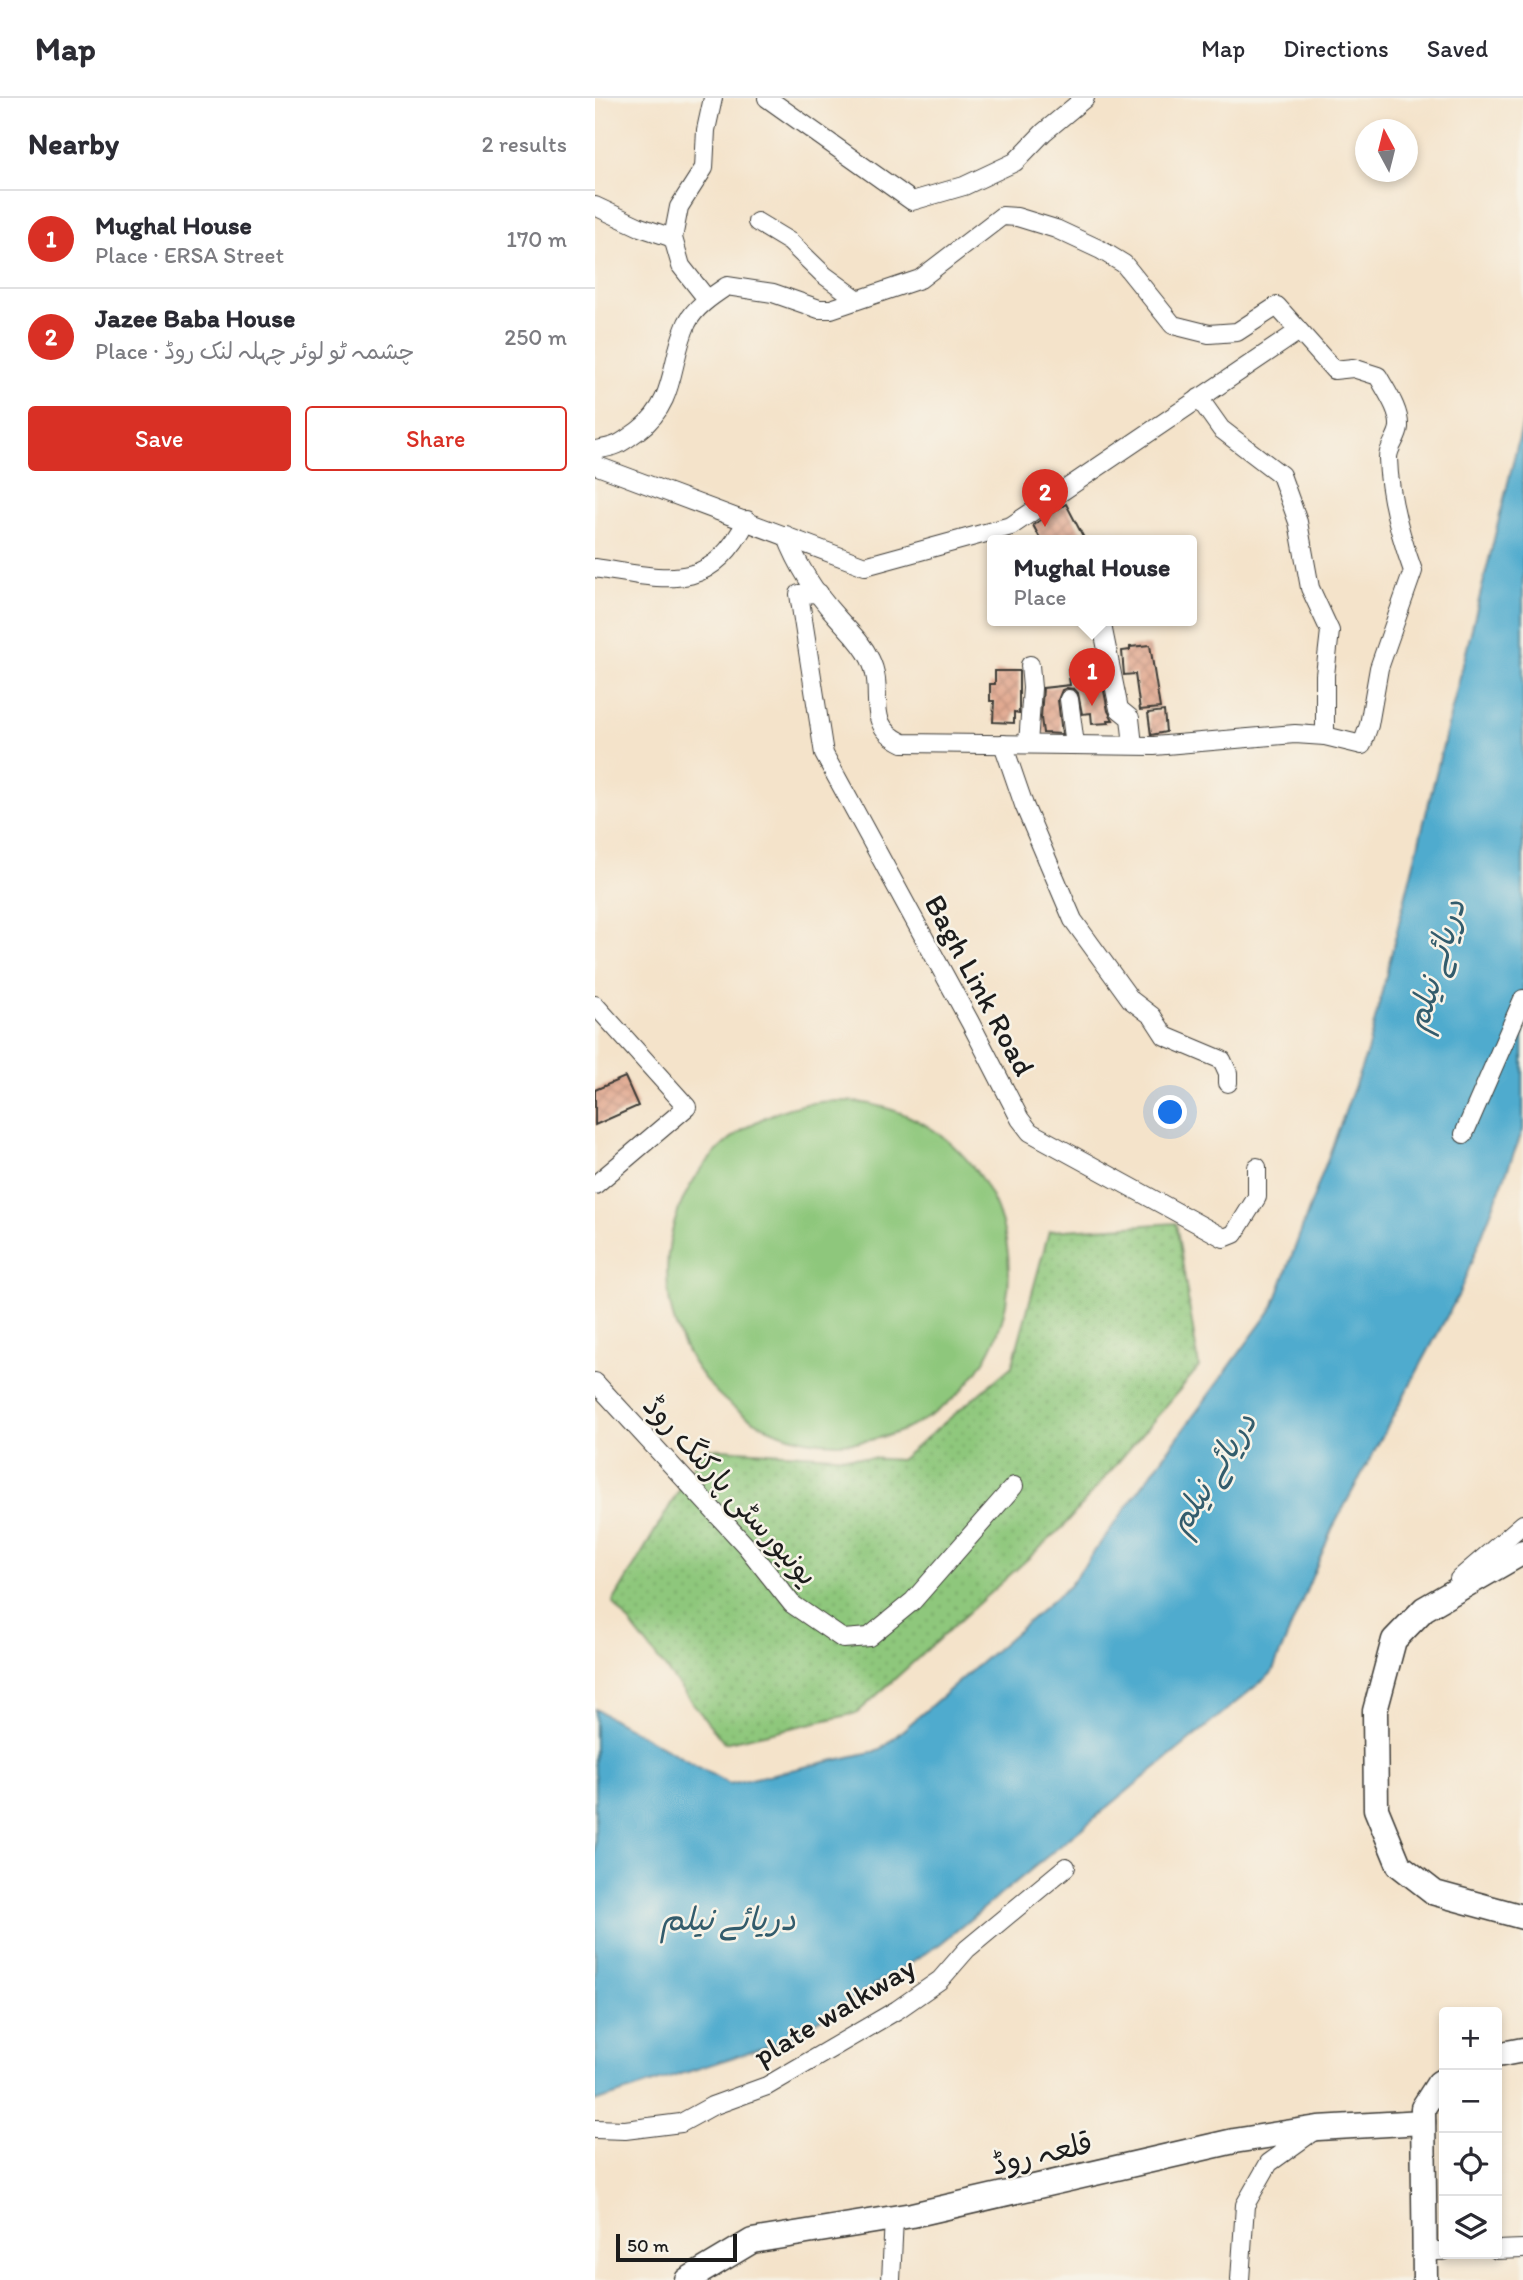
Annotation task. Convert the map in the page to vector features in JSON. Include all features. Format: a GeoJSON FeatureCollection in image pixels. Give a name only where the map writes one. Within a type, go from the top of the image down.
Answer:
{"type":"FeatureCollection","features":[{"type":"Feature","properties":{"kind":"street"},"geometry":{"type":"LineString","coordinates":[[707,299],[681,266],[673,238],[679,207],[704,168],[706,130],[713,98]]}},
{"type":"Feature","properties":{"kind":"street"},"geometry":{"type":"LineString","coordinates":[[767,98],[912,201],[964,186],[1015,162],[1044,132],[1086,98]]}},
{"type":"Feature","properties":{"kind":"street"},"geometry":{"type":"LineString","coordinates":[[595,206],[640,227],[673,238]]}},
{"type":"Feature","properties":{"kind":"street"},"geometry":{"type":"LineString","coordinates":[[595,450],[617,447],[647,424],[664,405],[688,322],[707,299],[727,286],[773,293],[819,309],[831,309],[920,279],[1002,215],[1017,217],[1056,229],[1124,264],[1173,325],[1209,334],[1237,332],[1277,306],[1334,370],[1353,368],[1378,376],[1394,407],[1399,428],[1388,455],[1401,538],[1413,571],[1379,668],[1369,725],[1362,745],[1325,736],[1295,734],[1154,746],[903,743],[890,736],[881,726],[878,715],[878,684],[871,661],[859,641],[835,616],[819,593],[793,552],[786,535]]}},
{"type":"Feature","properties":{"kind":"street"},"geometry":{"type":"LineString","coordinates":[[757,222],[790,242],[824,275],[857,299]]}},
{"type":"Feature","properties":{"kind":"street"},"geometry":{"type":"LineString","coordinates":[[595,465],[866,566],[1011,526],[1299,331]]}},
{"type":"Feature","properties":{"kind":"street"},"geometry":{"type":"LineString","coordinates":[[1199,398],[1221,429],[1281,475],[1286,487],[1298,522],[1310,588],[1329,631],[1325,675],[1325,736]]}},
{"type":"Feature","properties":{"kind":"street"},"geometry":{"type":"LineString","coordinates":[[595,568],[629,576],[672,578],[695,575],[711,567],[739,536],[747,520]]}},
{"type":"Feature","properties":{"kind":"street","name":"Bagh Link Road"},"geometry":{"type":"LineString","coordinates":[[819,593],[799,594],[824,754],[1020,1119],[1030,1132],[1224,1238],[1234,1234],[1257,1197],[1257,1167]]}},
{"type":"Feature","properties":{"kind":"street"},"geometry":{"type":"LineString","coordinates":[[1102,626],[1119,709],[1130,718],[1133,746]]}},
{"type":"Feature","properties":{"kind":"street"},"geometry":{"type":"LineString","coordinates":[[1028,744],[1032,688],[1030,665]]}},
{"type":"Feature","properties":{"kind":"street"},"geometry":{"type":"LineString","coordinates":[[1069,699],[1075,745]]}},
{"type":"Feature","properties":{"kind":"street"},"geometry":{"type":"LineString","coordinates":[[1003,744],[1024,805],[1073,920],[1131,1000],[1152,1016],[1165,1036],[1222,1060],[1228,1083]]}},
{"type":"Feature","properties":{"kind":"street"},"geometry":{"type":"LineString","coordinates":[[1464,1135],[1523,999]]}},
{"type":"Feature","properties":{"kind":"street"},"geometry":{"type":"LineString","coordinates":[[595,1005],[687,1107],[595,1185]]}},
{"type":"Feature","properties":{"kind":"street","name":"یونیورسٹی پارکنگ روڈ"},"geometry":{"type":"LineString","coordinates":[[595,1382],[745,1546],[792,1604],[843,1639],[869,1637],[913,1601],[1014,1486]]}},
{"type":"Feature","properties":{"kind":"street"},"geometry":{"type":"LineString","coordinates":[[1523,1524],[1424,1609],[1394,1640],[1375,1711],[1376,1809],[1399,1865],[1435,1893],[1523,1917]]}},
{"type":"Feature","properties":{"kind":"street"},"geometry":{"type":"LineString","coordinates":[[1424,1609],[1523,1552]]}},
{"type":"Feature","properties":{"kind":"street","name":"plate walkway"},"geometry":{"type":"LineString","coordinates":[[595,2129],[625,2130],[681,2123],[712,2106],[768,2086],[897,2010],[940,1980],[967,1949],[1066,1867]]}},
{"type":"Feature","properties":{"kind":"street"},"geometry":{"type":"LineString","coordinates":[[1502,2054],[1523,2050]]}},
{"type":"Feature","properties":{"kind":"street"},"geometry":{"type":"LineString","coordinates":[[1425,2280],[1434,2251],[1423,2108],[1439,2083]]}},
{"type":"Feature","properties":{"kind":"street","name":"قلعہ روڈ"},"geometry":{"type":"LineString","coordinates":[[687,2280],[752,2241],[894,2218],[1234,2141],[1318,2128],[1423,2122]]}},
{"type":"Feature","properties":{"kind":"street"},"geometry":{"type":"LineString","coordinates":[[1240,2280],[1245,2205],[1269,2163],[1318,2128]]}},
{"type":"Feature","properties":{"kind":"street"},"geometry":{"type":"LineString","coordinates":[[891,2280],[894,2218]]}},
{"type":"Feature","properties":{"kind":"street"},"geometry":{"type":"LineString","coordinates":[[1502,2250],[1523,2249]]}},
{"type":"Feature","properties":{"kind":"green space"},"geometry":{"type":"Polygon","coordinates":[[[838,1101],[871,1105],[903,1114],[933,1130],[959,1151],[980,1177],[996,1207],[1005,1239],[1009,1272],[1005,1305],[996,1337],[980,1367],[959,1393],[933,1414],[903,1430],[871,1439],[838,1443],[805,1439],[773,1430],[743,1414],[717,1393],[696,1367],[680,1337],[671,1305],[667,1272],[671,1239],[680,1207],[696,1177],[717,1151],[743,1130],[773,1114],[805,1105],[838,1101]]]}},
{"type":"Feature","properties":{"kind":"green space"},"geometry":{"type":"Polygon","coordinates":[[[1176,1223],[1199,1367],[1063,1527],[857,1713],[724,1743],[613,1602],[704,1448],[900,1460],[1012,1366],[1049,1231],[1176,1223]]]}},
{"type":"Feature","properties":{"kind":"water","name":"دریائے نیلم"},"geometry":{"type":"Polygon","coordinates":[[[1523,422],[1523,1130],[1459,1294],[1332,1529],[1272,1673],[940,1944],[787,2040],[595,2102],[595,1709],[729,1784],[880,1750],[1069,1586],[1273,1307],[1367,1052],[1523,422]]]}},
{"type":"Feature","properties":{"kind":"building"},"geometry":{"type":"Polygon","coordinates":[[[1066,504],[1082,535],[1038,535],[1033,525],[1066,504]]]}},
{"type":"Feature","properties":{"kind":"building"},"geometry":{"type":"Polygon","coordinates":[[[1150,645],[1160,708],[1140,710],[1135,674],[1124,675],[1122,651],[1130,650],[1130,647],[1150,645]]]}},
{"type":"Feature","properties":{"kind":"building"},"geometry":{"type":"Polygon","coordinates":[[[1099,666],[1108,711],[1113,720],[1108,720],[1109,723],[1092,724],[1091,713],[1082,714],[1078,693],[1067,688],[1062,690],[1058,700],[1062,734],[1043,733],[1043,688],[1070,685],[1068,669],[1099,666]]]}},
{"type":"Feature","properties":{"kind":"building"},"geometry":{"type":"Polygon","coordinates":[[[995,671],[1019,671],[1019,713],[1014,712],[1014,723],[993,722],[994,701],[990,701],[990,684],[995,684],[995,671]]]}},
{"type":"Feature","properties":{"kind":"building"},"geometry":{"type":"Polygon","coordinates":[[[1164,711],[1166,732],[1151,735],[1148,713],[1164,711]]]}},
{"type":"Feature","properties":{"kind":"building"},"geometry":{"type":"Polygon","coordinates":[[[625,1077],[638,1106],[595,1125],[595,1090],[625,1077]]]}},
{"type":"Feature","properties":{"kind":"place","name":"Jazee Baba House"},"geometry":{"type":"Point","coordinates":[1045,527]}},
{"type":"Feature","properties":{"kind":"place","name":"Mughal House"},"geometry":{"type":"Point","coordinates":[1092,706]}}]}
